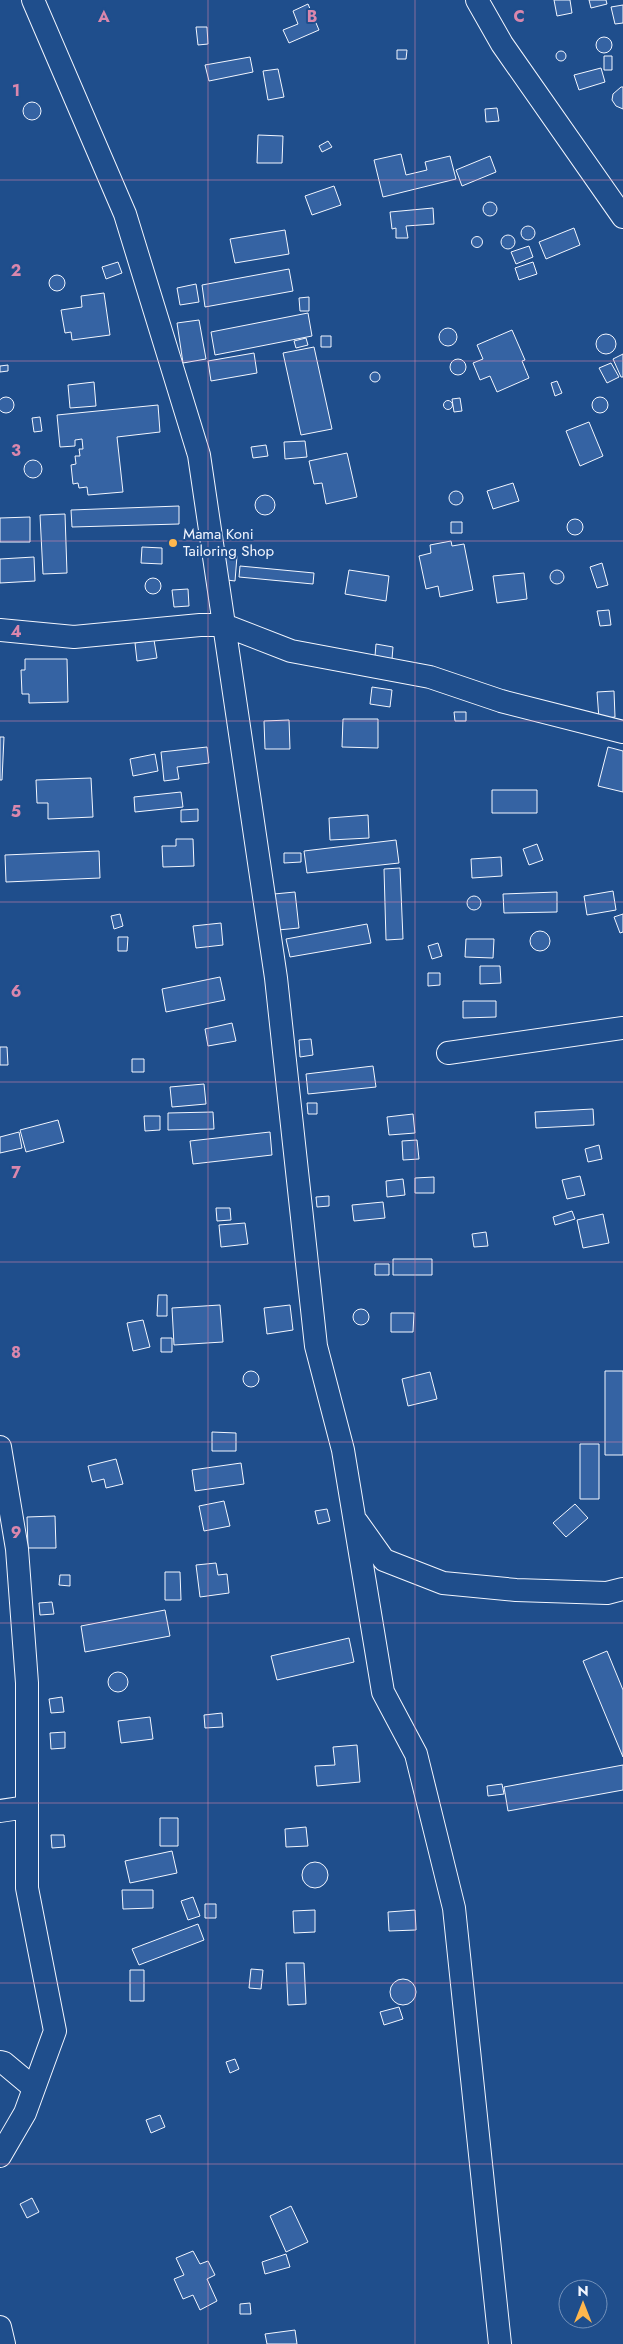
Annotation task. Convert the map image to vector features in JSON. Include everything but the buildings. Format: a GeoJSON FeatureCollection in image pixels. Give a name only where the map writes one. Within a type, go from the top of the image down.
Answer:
{"type":"FeatureCollection","features":[{"type":"Feature","properties":{"kind":"street"},"geometry":{"type":"LineString","coordinates":[[33,0],[125,214],[199,455],[276,978],[316,1346],[342,1450],[383,1692],[416,1754],[454,1908],[500,2344]]}},
{"type":"Feature","properties":{"kind":"street"},"geometry":{"type":"LineString","coordinates":[[478,0],[502,44],[623,217]]}},
{"type":"Feature","properties":{"kind":"street"},"geometry":{"type":"LineString","coordinates":[[0,630],[74,637],[200,625],[224,625],[291,651],[430,677],[501,701],[623,732]]}},
{"type":"Feature","properties":{"kind":"street"},"geometry":{"type":"LineString","coordinates":[[448,1053],[623,1028]]}},
{"type":"Feature","properties":{"kind":"street"},"geometry":{"type":"LineString","coordinates":[[0,1447],[6,1524],[27,1684],[27,1888],[55,2031],[25,2113],[0,2156]]}},
{"type":"Feature","properties":{"kind":"street"},"geometry":{"type":"LineString","coordinates":[[354,1517],[384,1560],[443,1583],[516,1590],[607,1592],[623,1589]]}},
{"type":"Feature","properties":{"kind":"street"},"geometry":{"type":"LineString","coordinates":[[0,1811],[27,1807]]}},
{"type":"Feature","properties":{"kind":"street"},"geometry":{"type":"LineString","coordinates":[[0,2062],[4,2063],[34,2088]]}},
{"type":"Feature","properties":{"kind":"street"},"geometry":{"type":"LineString","coordinates":[[0,2327],[4,2344]]}},
{"type":"Feature","properties":{"kind":"place","name":"Mama Koni Tailoring Shop"},"geometry":{"type":"Point","coordinates":[173,543]}}]}
